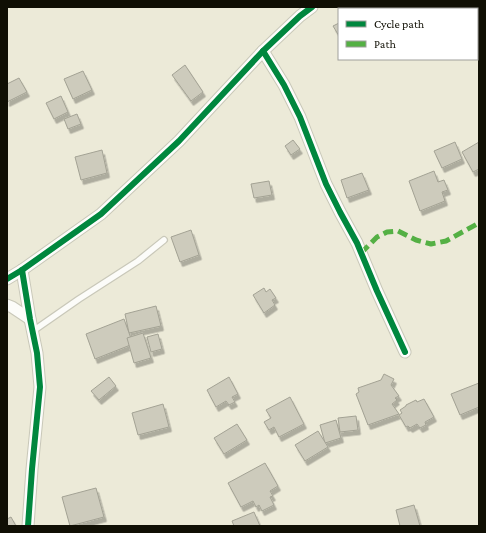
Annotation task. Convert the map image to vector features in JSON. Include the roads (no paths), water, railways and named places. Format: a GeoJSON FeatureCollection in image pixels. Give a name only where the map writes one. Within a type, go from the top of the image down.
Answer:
{"type":"FeatureCollection","features":[{"type":"Feature","properties":{"kind":"street"},"geometry":{"type":"LineString","coordinates":[[7,279],[101,214],[179,141],[264,51],[300,16],[312,7]]}},
{"type":"Feature","properties":{"kind":"street"},"geometry":{"type":"LineString","coordinates":[[264,51],[284,85],[300,118],[326,184],[357,243],[405,352]]}},
{"type":"Feature","properties":{"kind":"street"},"geometry":{"type":"LineString","coordinates":[[22,270],[37,353],[40,387],[28,526]]}},
{"type":"Feature","properties":{"kind":"street"},"geometry":{"type":"LineString","coordinates":[[7,305],[30,319]]}},
{"type":"Feature","properties":{"kind":"lane"},"geometry":{"type":"LineString","coordinates":[[33,331],[138,261],[164,240]]}}]}
